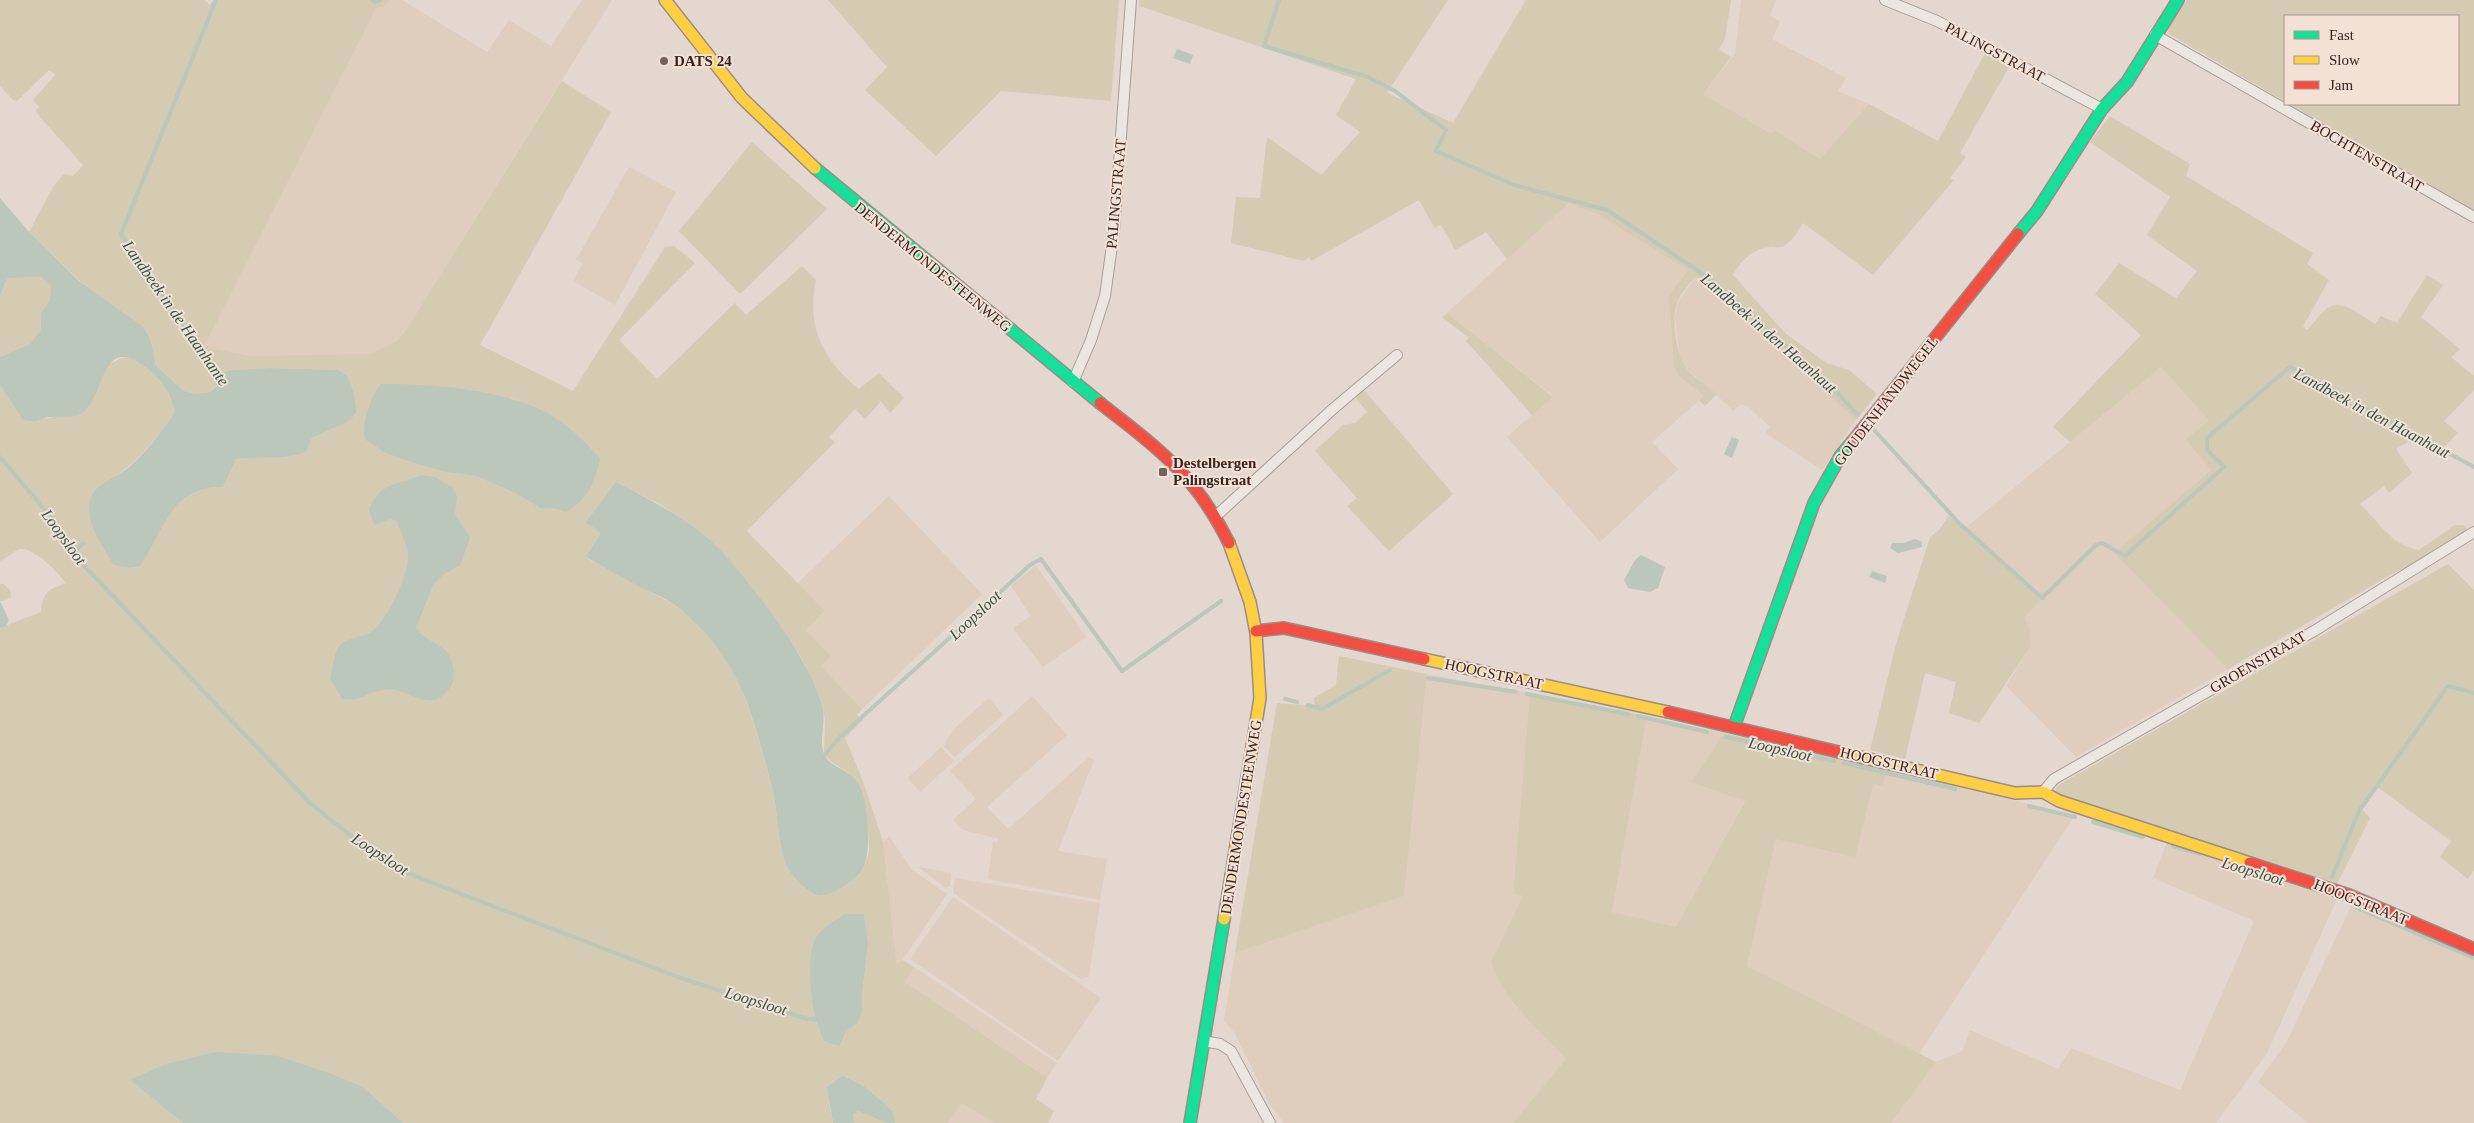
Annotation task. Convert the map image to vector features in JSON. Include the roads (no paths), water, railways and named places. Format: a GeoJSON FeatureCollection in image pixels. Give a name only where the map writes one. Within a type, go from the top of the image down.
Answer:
{"type":"FeatureCollection","features":[{"type":"Feature","properties":{"kind":"street","name":"DENDERMONDESTEENWEG"},"geometry":{"type":"LineString","coordinates":[[666,0],[742,98],[798,155],[1174,464],[1196,486],[1216,516],[1240,569],[1256,631],[1260,698],[1190,1123]]}},
{"type":"Feature","properties":{"kind":"street","name":"PALINGSTRAAT"},"geometry":{"type":"LineString","coordinates":[[1073,382],[1091,340],[1105,296],[1114,232],[1131,0]]}},
{"type":"Feature","properties":{"kind":"street","name":"PALINGSTRAAT"},"geometry":{"type":"LineString","coordinates":[[1885,0],[1937,21],[2102,109]]}},
{"type":"Feature","properties":{"kind":"street","name":"GOUDENHANDWEGEL"},"geometry":{"type":"LineString","coordinates":[[1734,727],[1814,503],[1841,455],[2037,212],[2102,109],[2126,82],[2178,0]]}},
{"type":"Feature","properties":{"kind":"street","name":"BOCHTENSTRAAT"},"geometry":{"type":"LineString","coordinates":[[2155,35],[2474,217]]}},
{"type":"Feature","properties":{"kind":"street"},"geometry":{"type":"LineString","coordinates":[[1216,516],[1334,408],[1398,356]]}},
{"type":"Feature","properties":{"kind":"street","name":"GROENSTRAAT"},"geometry":{"type":"LineString","coordinates":[[2043,792],[2054,779],[2314,630],[2474,532]]}},
{"type":"Feature","properties":{"kind":"street","name":"HOOGSTRAAT"},"geometry":{"type":"LineString","coordinates":[[1256,631],[1284,628],[1734,727],[2015,792],[2043,792],[2059,801],[2242,858],[2354,896],[2474,949]]}},
{"type":"Feature","properties":{"kind":"street"},"geometry":{"type":"LineString","coordinates":[[1203,1040],[1220,1044],[1231,1052],[1270,1123]]}},
{"type":"Feature","properties":{"kind":"waterway","name":"Landbeek in de Haanhante"},"geometry":{"type":"LineString","coordinates":[[216,0],[121,234],[220,378]]}},
{"type":"Feature","properties":{"kind":"waterway","name":"Landbeek in de Haanhante"},"geometry":{"type":"LineString","coordinates":[[372,0],[375,2],[380,0]]}},
{"type":"Feature","properties":{"kind":"waterway","name":"Landbeek in den Haanhaut"},"geometry":{"type":"LineString","coordinates":[[1279,0],[1264,46],[1368,77],[1395,91],[1446,130],[1436,151],[1514,185],[1607,210],[1713,281],[1830,385],[1858,415]]}},
{"type":"Feature","properties":{"kind":"waterway","name":"Landbeek in den Haanhaut"},"geometry":{"type":"LineString","coordinates":[[1875,431],[1959,523],[2042,598],[2096,545],[2102,543],[2125,556],[2224,467],[2207,450],[2207,438],[2290,367],[2474,467]]}},
{"type":"Feature","properties":{"kind":"waterway","name":"Loopsloot"},"geometry":{"type":"LineString","coordinates":[[0,457],[65,534],[72,553],[309,802],[352,837],[404,872],[678,977],[807,1019],[821,1020]]}},
{"type":"Feature","properties":{"kind":"waterway","name":"Landbeek in de Haanhante"},"geometry":{"type":"LineString","coordinates":[[72,553],[84,543]]}},
{"type":"Feature","properties":{"kind":"waterway","name":"Loopsloot"},"geometry":{"type":"LineString","coordinates":[[823,757],[840,737],[1030,565],[1041,559],[1122,671],[1221,601]]}},
{"type":"Feature","properties":{"kind":"waterway","name":"Loopsloot"},"geometry":{"type":"LineString","coordinates":[[1308,705],[1322,709],[1390,670]]}},
{"type":"Feature","properties":{"kind":"waterway","name":"Loopsloot"},"geometry":{"type":"LineString","coordinates":[[1428,678],[1516,692]]}},
{"type":"Feature","properties":{"kind":"waterway","name":"Landbeek in den Haanhaut"},"geometry":{"type":"LineString","coordinates":[[2332,877],[2359,811],[2448,686],[2474,693]]}},
{"type":"Feature","properties":{"kind":"waterway","name":"Loopsloot"},"geometry":{"type":"LineString","coordinates":[[1527,694],[1628,714]]}},
{"type":"Feature","properties":{"kind":"waterway","name":"Loopsloot"},"geometry":{"type":"LineString","coordinates":[[1285,699],[1297,702]]}},
{"type":"Feature","properties":{"kind":"waterway","name":"Loopsloot"},"geometry":{"type":"LineString","coordinates":[[1638,716],[1707,732]]}},
{"type":"Feature","properties":{"kind":"waterway","name":"Loopsloot"},"geometry":{"type":"LineString","coordinates":[[1726,737],[1834,761]]}},
{"type":"Feature","properties":{"kind":"waterway","name":"Loopsloot"},"geometry":{"type":"LineString","coordinates":[[1844,763],[1955,789]]}},
{"type":"Feature","properties":{"kind":"waterway","name":"Loopsloot"},"geometry":{"type":"LineString","coordinates":[[2029,806],[2075,817]]}},
{"type":"Feature","properties":{"kind":"waterway","name":"Loopsloot"},"geometry":{"type":"LineString","coordinates":[[2093,822],[2143,837]]}},
{"type":"Feature","properties":{"kind":"waterway","name":"Loopsloot"},"geometry":{"type":"LineString","coordinates":[[2173,846],[2200,854]]}},
{"type":"Feature","properties":{"kind":"waterway","name":"Loopsloot"},"geometry":{"type":"LineString","coordinates":[[2357,908],[2474,958]]}},
{"type":"Feature","properties":{"kind":"place","name":"DATS 24"},"geometry":{"type":"Point","coordinates":[664,61]}},
{"type":"Feature","properties":{"kind":"place","name":"Destelbergen Palingstraat"},"geometry":{"type":"Point","coordinates":[1163,472]}}]}
